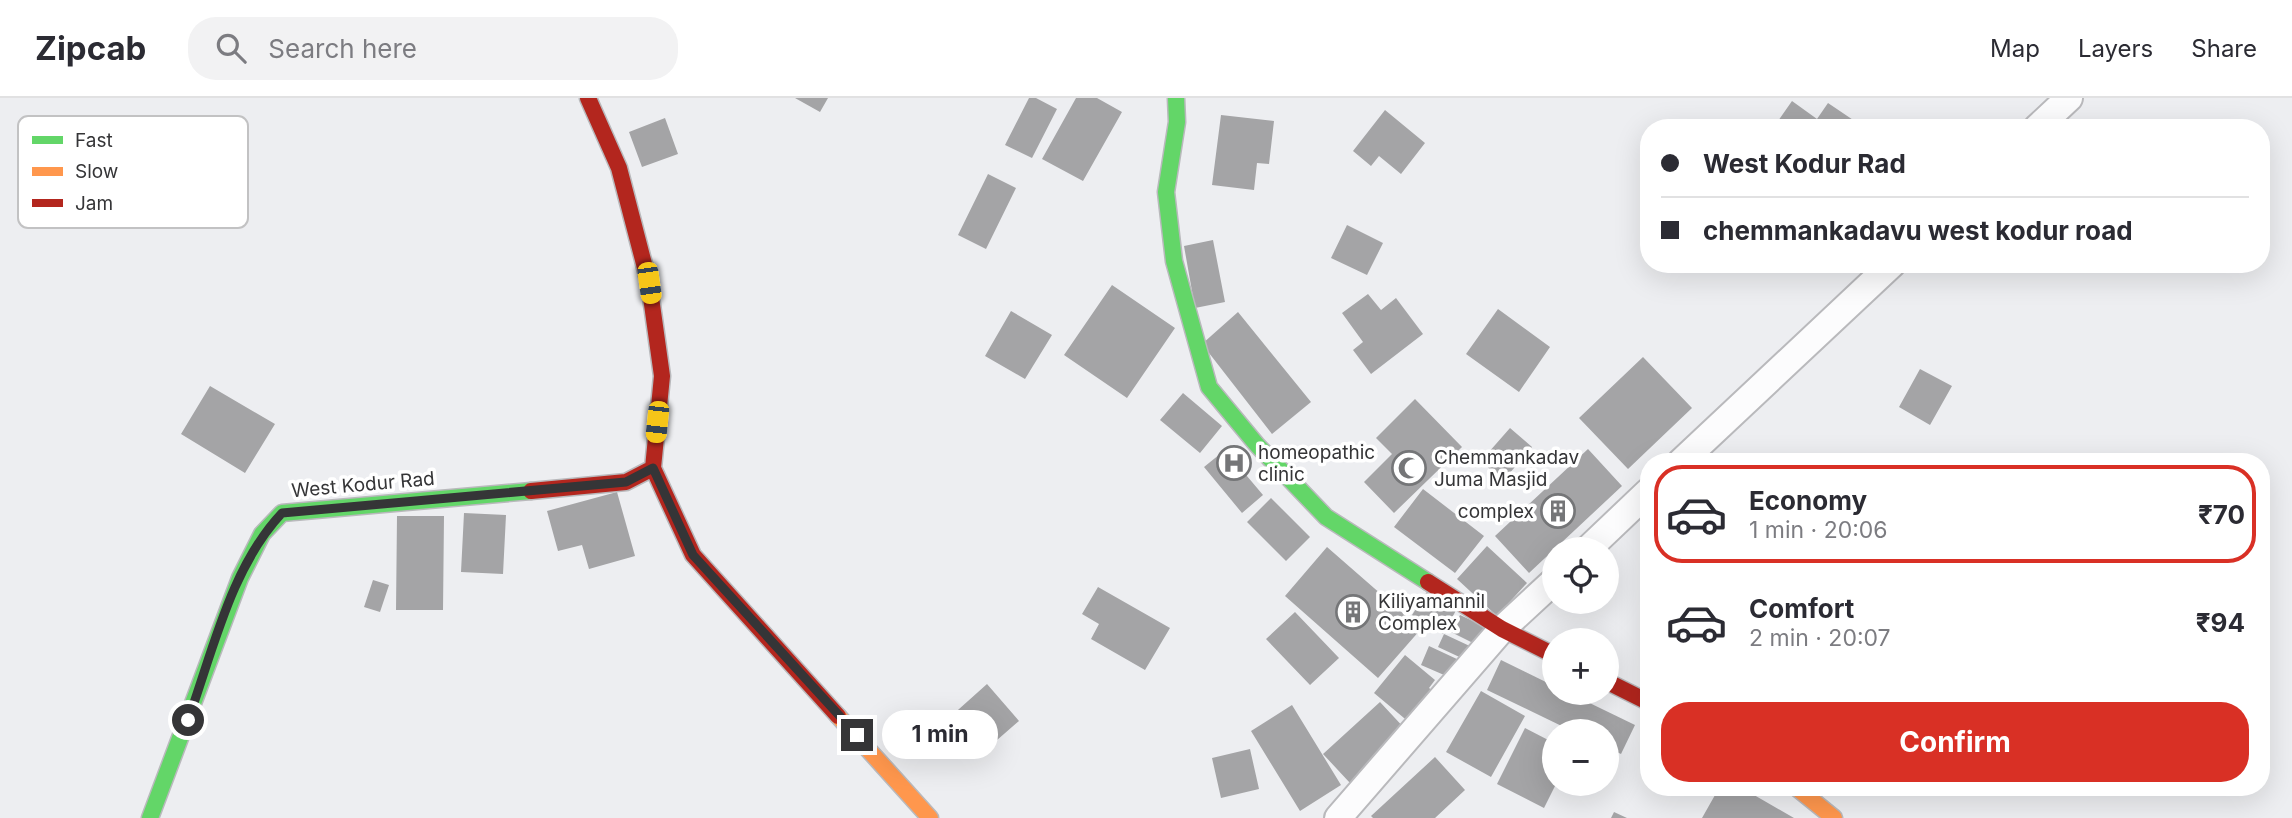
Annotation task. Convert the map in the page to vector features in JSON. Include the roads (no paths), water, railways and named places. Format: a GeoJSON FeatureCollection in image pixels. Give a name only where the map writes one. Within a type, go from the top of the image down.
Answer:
{"type":"FeatureCollection","features":[{"type":"Feature","properties":{"kind":"street"},"geometry":{"type":"LineString","coordinates":[[588,98],[619,168],[649,283],[662,376],[653,468],[693,555],[930,818]]}},
{"type":"Feature","properties":{"kind":"street"},"geometry":{"type":"LineString","coordinates":[[1176,98],[1177,122],[1166,192],[1173,247],[1209,387],[1257,445],[1326,517],[1502,629],[1542,649]]}},
{"type":"Feature","properties":{"kind":"street"},"geometry":{"type":"LineString","coordinates":[[2047,119],[2069,98]]}},
{"type":"Feature","properties":{"kind":"street"},"geometry":{"type":"LineString","coordinates":[[1691,453],[1882,273]]}},
{"type":"Feature","properties":{"kind":"street","name":"West Kodur Rad"},"geometry":{"type":"LineString","coordinates":[[150,818],[240,578],[262,534],[282,513],[626,482],[653,468]]}},
{"type":"Feature","properties":{"kind":"street"},"geometry":{"type":"LineString","coordinates":[[1601,537],[1640,500]]}},
{"type":"Feature","properties":{"kind":"street"},"geometry":{"type":"LineString","coordinates":[[1341,817],[1502,629],[1542,592]]}},
{"type":"Feature","properties":{"kind":"street"},"geometry":{"type":"LineString","coordinates":[[1619,688],[1640,698]]}},
{"type":"Feature","properties":{"kind":"street"},"geometry":{"type":"LineString","coordinates":[[1807,796],[1834,818]]}},
{"type":"Feature","properties":{"kind":"place","name":"homeopathic clinic"},"geometry":{"type":"Point","coordinates":[1234,463]}},
{"type":"Feature","properties":{"kind":"place","name":"Chemmankadav Juma Masjid"},"geometry":{"type":"Point","coordinates":[1409,468]}},
{"type":"Feature","properties":{"kind":"place","name":"complex"},"geometry":{"type":"Point","coordinates":[1558,511]}},
{"type":"Feature","properties":{"kind":"place","name":"Kiliyamannil Complex"},"geometry":{"type":"Point","coordinates":[1353,612]}}]}
